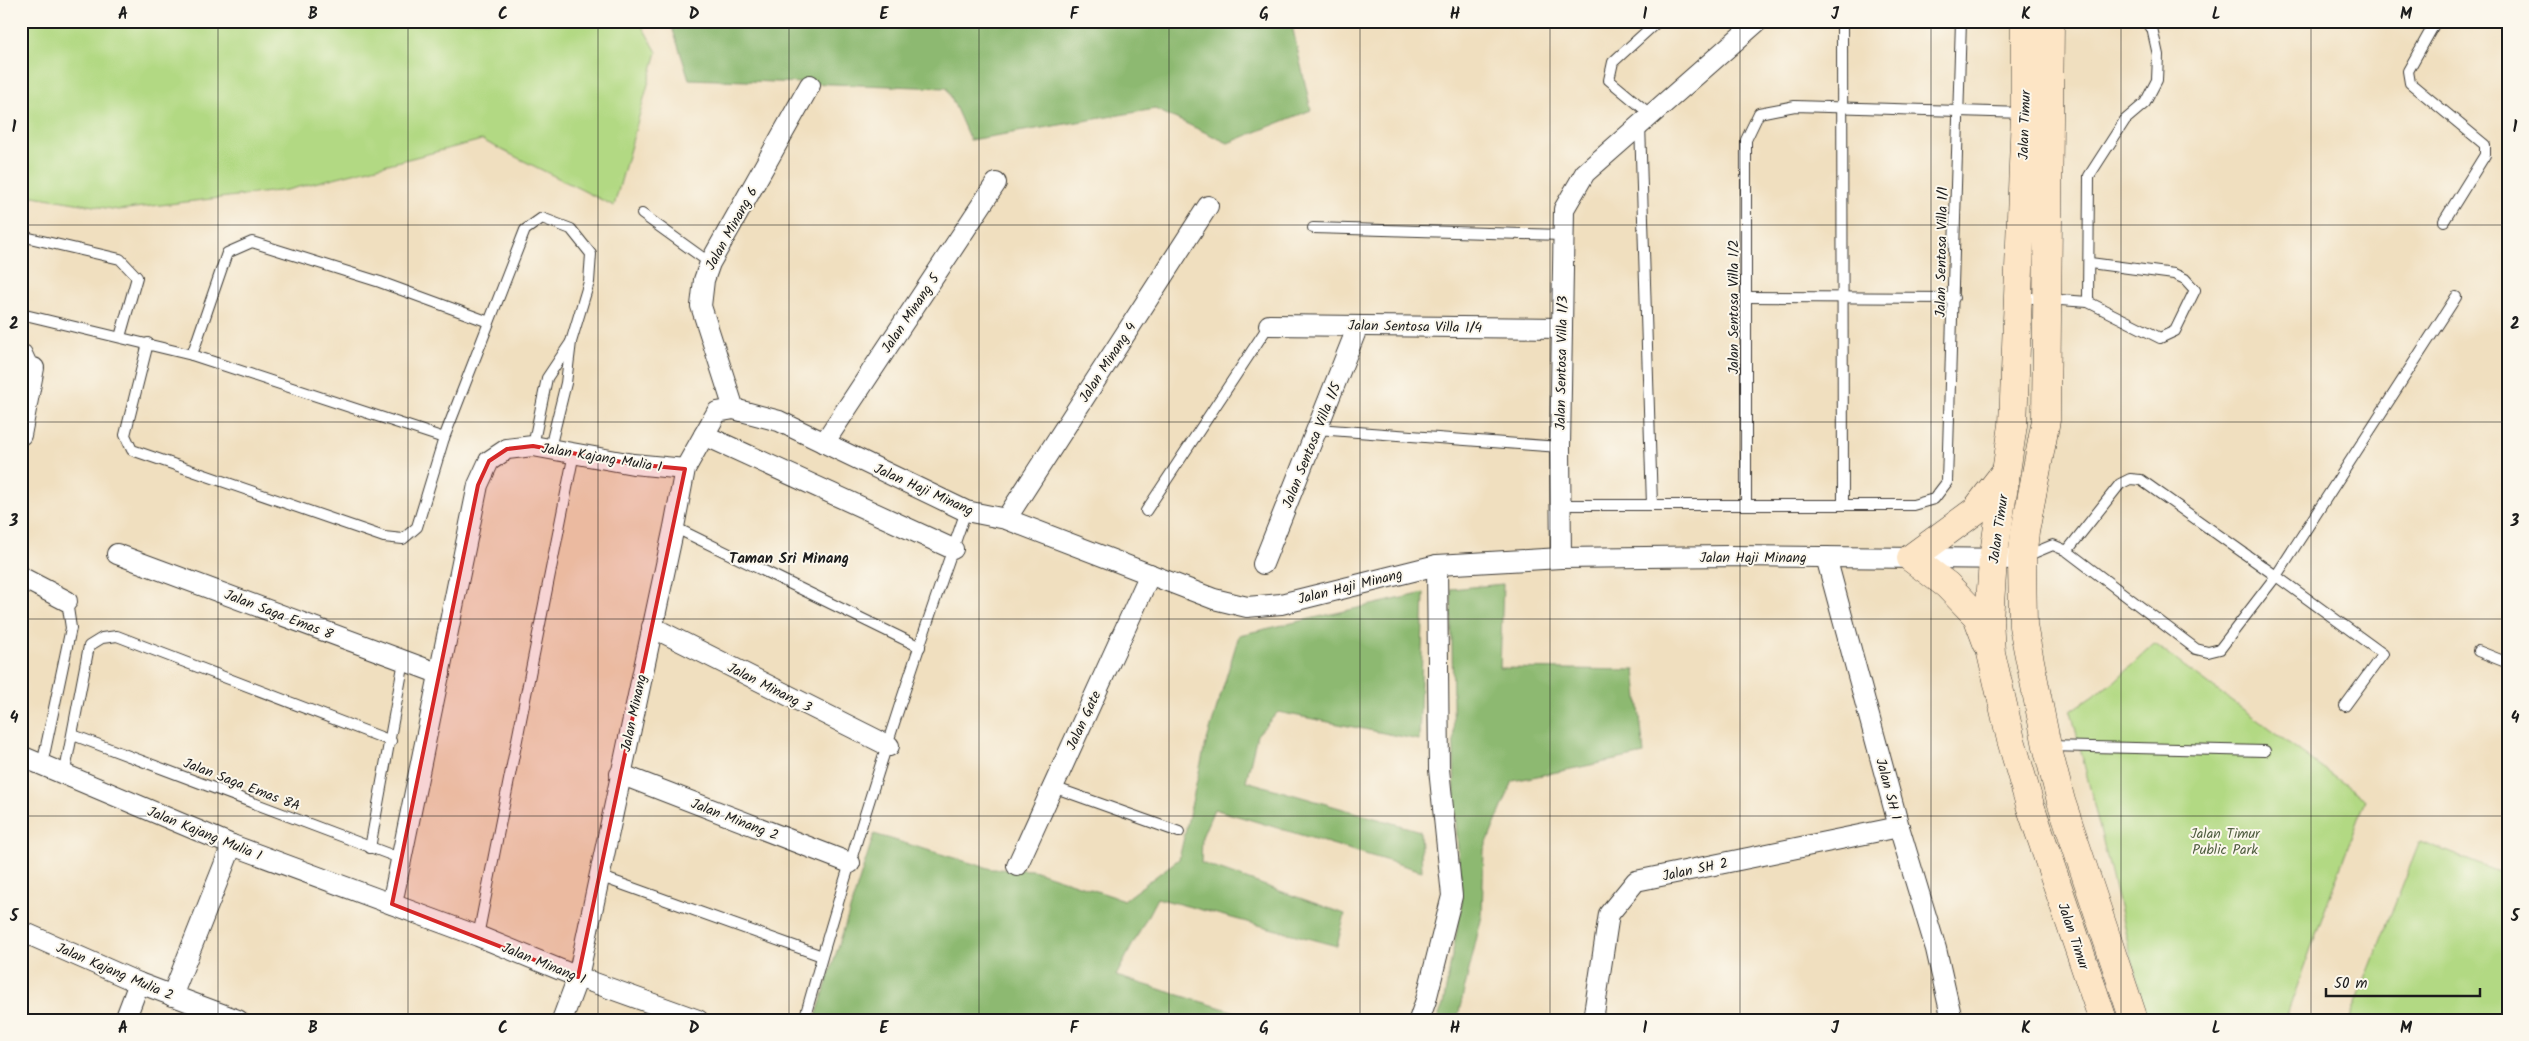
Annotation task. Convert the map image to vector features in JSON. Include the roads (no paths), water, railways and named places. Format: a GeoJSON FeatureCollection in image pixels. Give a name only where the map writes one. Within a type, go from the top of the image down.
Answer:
{"type":"FeatureCollection","features":[{"type":"Feature","properties":{"kind":"main road","name":"Jalan Timur"},"geometry":{"type":"LineString","coordinates":[[2025,21],[2025,113],[2013,425],[1993,560],[1990,619],[1991,653],[2011,740],[2030,805],[2103,1020]]}},
{"type":"Feature","properties":{"kind":"main road","name":"Jalan Timur"},"geometry":{"type":"LineString","coordinates":[[2050,21],[2046,420],[2024,532],[2022,559],[2023,626],[2047,746],[2061,801],[2134,1020]]}},
{"type":"Feature","properties":{"kind":"main road"},"geometry":{"type":"LineString","coordinates":[[1991,653],[1976,616],[1947,585],[1911,558],[1975,511],[2007,469]]}},
{"type":"Feature","properties":{"kind":"street","name":"Jalan Sentosa Villa 1/3"},"geometry":{"type":"LineString","coordinates":[[1561,558],[1560,447],[1564,209],[1584,173],[1758,21]]}},
{"type":"Feature","properties":{"kind":"street","name":"Jalan Minang 6"},"geometry":{"type":"LineString","coordinates":[[726,410],[700,306],[704,280],[710,262],[810,85]]}},
{"type":"Feature","properties":{"kind":"street","name":"Jalan Minang 5"},"geometry":{"type":"LineString","coordinates":[[824,443],[996,183]]}},
{"type":"Feature","properties":{"kind":"street","name":"Jalan Minang 4"},"geometry":{"type":"LineString","coordinates":[[1006,519],[1208,206]]}},
{"type":"Feature","properties":{"kind":"street","name":"Jalan Sentosa Villa 1/4"},"geometry":{"type":"LineString","coordinates":[[1269,325],[1562,328]]}},
{"type":"Feature","properties":{"kind":"street","name":"Jalan Sentosa Villa 1/5"},"geometry":{"type":"LineString","coordinates":[[1263,564],[1358,326]]}},
{"type":"Feature","properties":{"kind":"street"},"geometry":{"type":"LineString","coordinates":[[21,435],[34,368]]}},
{"type":"Feature","properties":{"kind":"street","name":"Jalan Haji Minang"},"geometry":{"type":"LineString","coordinates":[[726,410],[779,421],[966,511],[1006,519],[1214,599],[1247,607],[1281,604],[1437,565],[1561,558],[1826,557],[2022,559]]}},
{"type":"Feature","properties":{"kind":"street","name":"Jalan Minang"},"geometry":{"type":"LineString","coordinates":[[562,1020],[578,977],[685,469],[704,435],[726,410]]}},
{"type":"Feature","properties":{"kind":"street"},"geometry":{"type":"LineString","coordinates":[[704,435],[953,549]]}},
{"type":"Feature","properties":{"kind":"street","name":"Jalan Kajang Mulia 1"},"geometry":{"type":"LineString","coordinates":[[21,756],[42,764],[64,776],[232,845],[392,904],[478,485],[489,461],[507,448],[542,447],[633,464],[685,469]]}},
{"type":"Feature","properties":{"kind":"street","name":"Jalan Saga Emas 8"},"geometry":{"type":"LineString","coordinates":[[117,554],[440,674]]}},
{"type":"Feature","properties":{"kind":"street","name":"Jalan SH 1"},"geometry":{"type":"LineString","coordinates":[[1826,557],[1936,949],[1952,1020]]}},
{"type":"Feature","properties":{"kind":"street"},"geometry":{"type":"LineString","coordinates":[[1419,1020],[1426,1000],[1452,896],[1439,769],[1437,565]]}},
{"type":"Feature","properties":{"kind":"street","name":"Jalan Gate"},"geometry":{"type":"LineString","coordinates":[[1017,866],[1150,574]]}},
{"type":"Feature","properties":{"kind":"street"},"geometry":{"type":"LineString","coordinates":[[21,577],[67,601]]}},
{"type":"Feature","properties":{"kind":"street","name":"Jalan Minang 3"},"geometry":{"type":"LineString","coordinates":[[652,628],[888,746]]}},
{"type":"Feature","properties":{"kind":"street","name":"Jalan Minang 2"},"geometry":{"type":"LineString","coordinates":[[620,774],[850,863]]}},
{"type":"Feature","properties":{"kind":"street","name":"Jalan SH 2"},"geometry":{"type":"LineString","coordinates":[[1593,1020],[1609,914],[1636,881],[1900,826]]}},
{"type":"Feature","properties":{"kind":"street"},"geometry":{"type":"LineString","coordinates":[[172,996],[232,845]]}},
{"type":"Feature","properties":{"kind":"street","name":"Jalan Minang 1"},"geometry":{"type":"LineString","coordinates":[[392,904],[478,936],[578,977],[698,1020]]}},
{"type":"Feature","properties":{"kind":"street","name":"Jalan Kajang Mulia 2"},"geometry":{"type":"LineString","coordinates":[[21,931],[139,983],[238,1020]]}},
{"type":"Feature","properties":{"kind":"street"},"geometry":{"type":"LineString","coordinates":[[125,1020],[139,983]]}},
{"type":"Feature","properties":{"kind":"lane"},"geometry":{"type":"LineString","coordinates":[[1652,505],[1646,120],[1609,80],[1612,62],[1658,21]]}},
{"type":"Feature","properties":{"kind":"lane"},"geometry":{"type":"LineString","coordinates":[[1561,505],[1843,505],[1842,21]]}},
{"type":"Feature","properties":{"kind":"lane","name":"Jalan Sentosa Villa 1/1"},"geometry":{"type":"LineString","coordinates":[[1843,505],[1913,505],[1934,499],[1947,482],[1961,21]]}},
{"type":"Feature","properties":{"kind":"lane"},"geometry":{"type":"LineString","coordinates":[[2436,21],[2408,71],[2410,83],[2485,145],[2485,155],[2444,221]]}},
{"type":"Feature","properties":{"kind":"lane"},"geometry":{"type":"LineString","coordinates":[[2088,302],[2090,263],[2090,202],[2088,185],[2092,170],[2125,120],[2145,103],[2157,80],[2158,55],[2151,24]]}},
{"type":"Feature","properties":{"kind":"lane","name":"Jalan Sentosa Villa 1/2"},"geometry":{"type":"LineString","coordinates":[[1746,505],[1746,140],[1759,113],[1795,106],[1843,108]]}},
{"type":"Feature","properties":{"kind":"lane"},"geometry":{"type":"LineString","coordinates":[[1843,108],[2025,113]]}},
{"type":"Feature","properties":{"kind":"lane"},"geometry":{"type":"LineString","coordinates":[[642,214],[710,262]]}},
{"type":"Feature","properties":{"kind":"lane"},"geometry":{"type":"LineString","coordinates":[[148,343],[125,435],[132,450],[384,537],[403,539],[416,527],[444,438],[525,230],[542,218],[571,229],[591,254],[589,282],[571,342],[566,383],[542,447]]}},
{"type":"Feature","properties":{"kind":"lane"},"geometry":{"type":"LineString","coordinates":[[1313,228],[1563,235]]}},
{"type":"Feature","properties":{"kind":"lane"},"geometry":{"type":"LineString","coordinates":[[21,236],[120,259],[137,277],[120,337]]}},
{"type":"Feature","properties":{"kind":"lane"},"geometry":{"type":"LineString","coordinates":[[192,355],[227,253],[252,242],[380,282],[489,322]]}},
{"type":"Feature","properties":{"kind":"lane"},"geometry":{"type":"LineString","coordinates":[[2017,297],[2088,302],[2160,338],[2175,331],[2195,290],[2186,280],[2174,274],[2090,263]]}},
{"type":"Feature","properties":{"kind":"lane"},"geometry":{"type":"LineString","coordinates":[[1747,297],[1954,298]]}},
{"type":"Feature","properties":{"kind":"lane"},"geometry":{"type":"LineString","coordinates":[[2022,559],[2053,545],[2067,551],[2196,649],[2208,652],[2220,650],[2276,576],[2456,297]]}},
{"type":"Feature","properties":{"kind":"lane"},"geometry":{"type":"LineString","coordinates":[[21,314],[192,355],[444,438]]}},
{"type":"Feature","properties":{"kind":"lane"},"geometry":{"type":"LineString","coordinates":[[1146,511],[1269,325]]}},
{"type":"Feature","properties":{"kind":"lane"},"geometry":{"type":"LineString","coordinates":[[542,447],[547,378],[571,342]]}},
{"type":"Feature","properties":{"kind":"lane"},"geometry":{"type":"LineString","coordinates":[[21,350],[26,351],[34,368]]}},
{"type":"Feature","properties":{"kind":"lane"},"geometry":{"type":"LineString","coordinates":[[1317,429],[1560,447]]}},
{"type":"Feature","properties":{"kind":"lane"},"geometry":{"type":"LineString","coordinates":[[478,936],[574,453]]}},
{"type":"Feature","properties":{"kind":"lane"},"geometry":{"type":"LineString","coordinates":[[2067,551],[2120,484],[2141,480],[2383,654],[2345,706]]}},
{"type":"Feature","properties":{"kind":"lane"},"geometry":{"type":"LineString","coordinates":[[804,1020],[850,863],[966,511]]}},
{"type":"Feature","properties":{"kind":"lane"},"geometry":{"type":"LineString","coordinates":[[674,527],[920,647]]}},
{"type":"Feature","properties":{"kind":"lane"},"geometry":{"type":"LineString","coordinates":[[42,764],[72,628],[67,601]]}},
{"type":"Feature","properties":{"kind":"lane"},"geometry":{"type":"LineString","coordinates":[[64,776],[89,646],[102,638],[117,636],[390,740]]}},
{"type":"Feature","properties":{"kind":"lane"},"geometry":{"type":"LineString","coordinates":[[2478,651],[2508,662]]}},
{"type":"Feature","properties":{"kind":"lane"},"geometry":{"type":"LineString","coordinates":[[370,848],[404,661]]}},
{"type":"Feature","properties":{"kind":"lane","name":"Jalan Saga Emas 8A"},"geometry":{"type":"LineString","coordinates":[[73,735],[402,859]]}},
{"type":"Feature","properties":{"kind":"lane"},"geometry":{"type":"LineString","coordinates":[[2047,746],[2265,751]]}},
{"type":"Feature","properties":{"kind":"lane"},"geometry":{"type":"LineString","coordinates":[[1053,787],[1179,832]]}},
{"type":"Feature","properties":{"kind":"lane"},"geometry":{"type":"LineString","coordinates":[[599,876],[822,956]]}},
{"type":"Feature","properties":{"kind":"district","name":"Taman Sri Minang"},"geometry":{"type":"Point","coordinates":[789,558]}},
{"type":"Feature","properties":{"kind":"park label","name":"Jalan Timur Public Park"},"geometry":{"type":"Point","coordinates":[2225,842]}}]}
